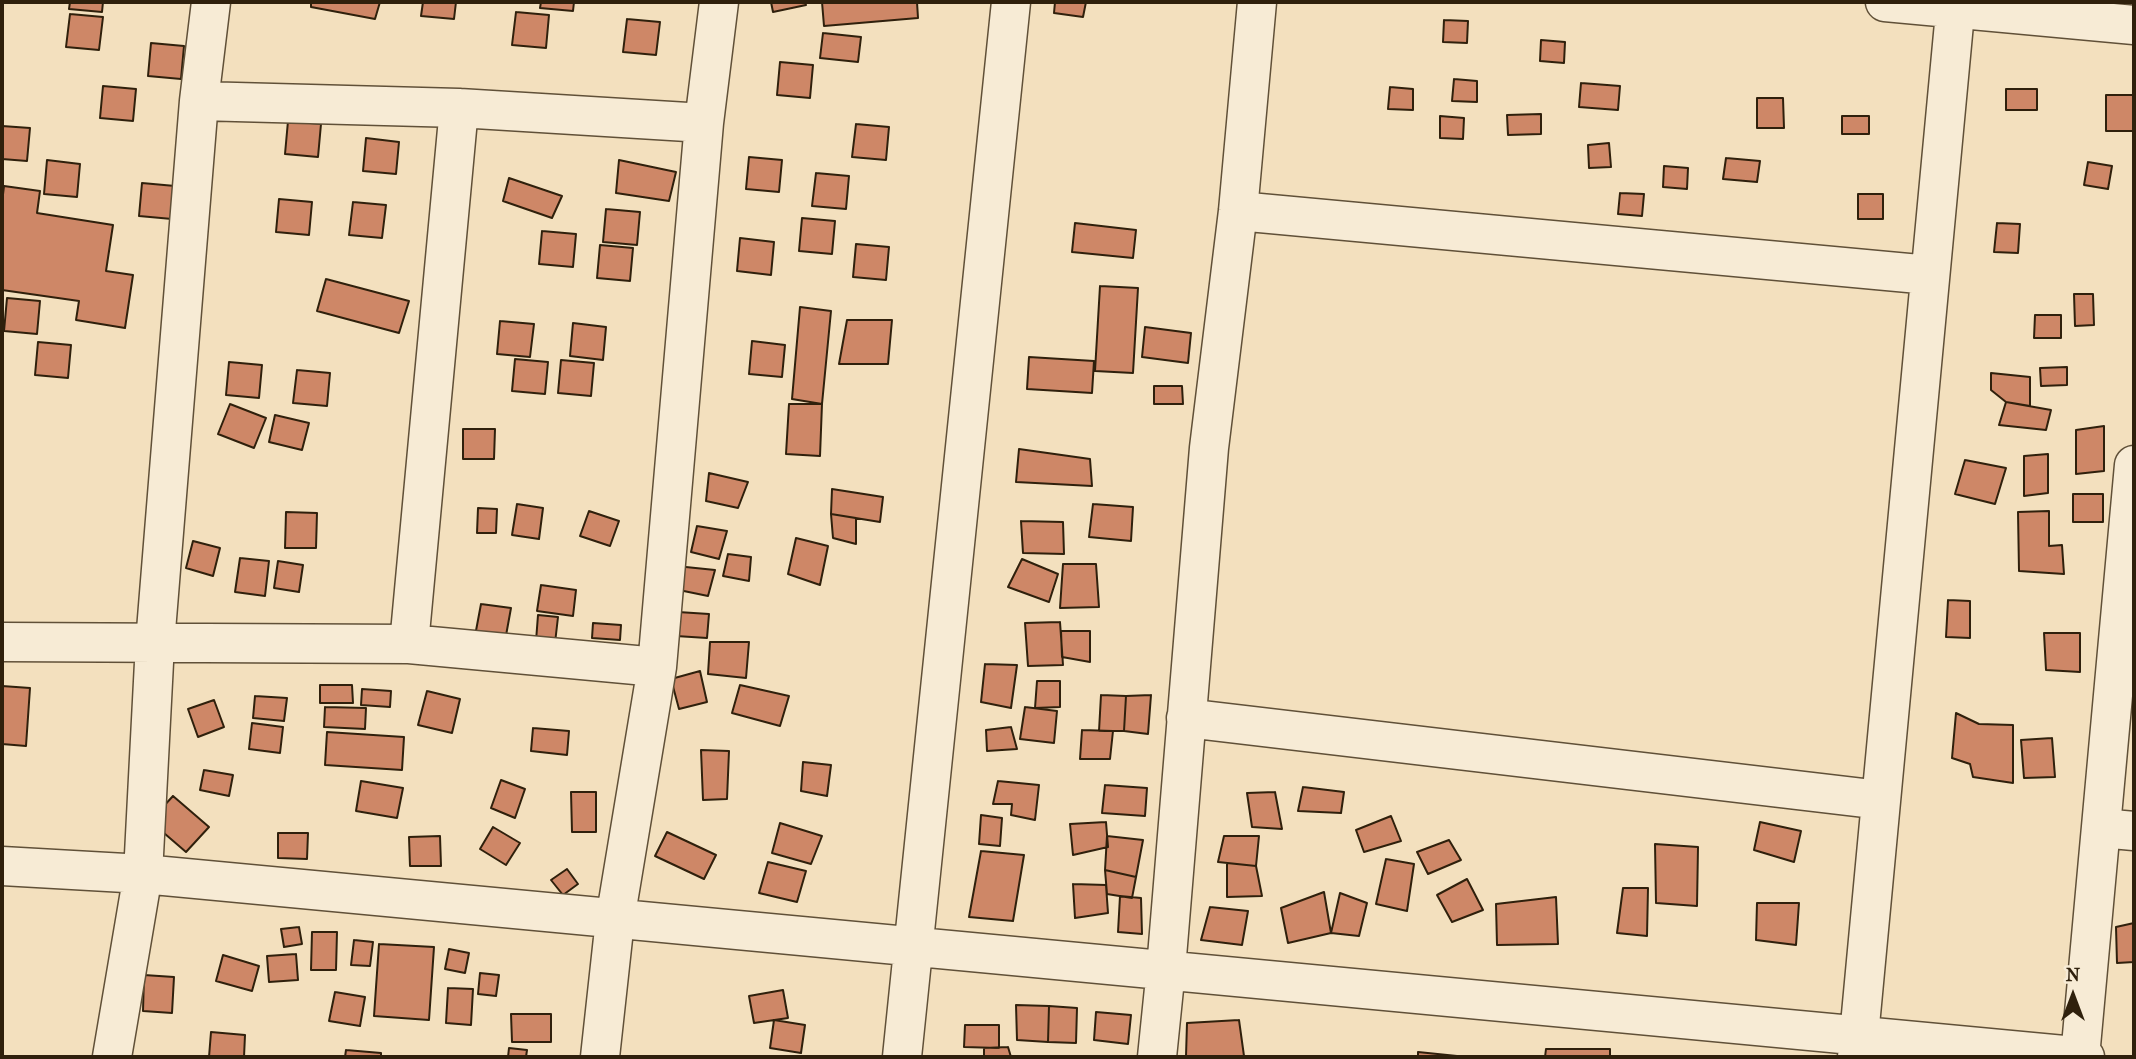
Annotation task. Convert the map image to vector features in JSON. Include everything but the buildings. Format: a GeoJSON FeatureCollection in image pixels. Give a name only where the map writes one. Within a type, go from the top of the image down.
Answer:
{"type":"FeatureCollection","features":[{"type":"Feature","properties":{"kind":"street"},"geometry":{"type":"LineString","coordinates":[[112,1057],[143,874],[155,643],[199,102],[211,2]]}},
{"type":"Feature","properties":{"kind":"street"},"geometry":{"type":"LineString","coordinates":[[600,1057],[615,920],[657,667],[704,124],[719,2]]}},
{"type":"Feature","properties":{"kind":"street"},"geometry":{"type":"LineString","coordinates":[[902,1057],[1011,2]]}},
{"type":"Feature","properties":{"kind":"street"},"geometry":{"type":"LineString","coordinates":[[1157,1057],[1209,449],[1238,211],[1257,2]]}},
{"type":"Feature","properties":{"kind":"street"},"geometry":{"type":"LineString","coordinates":[[1885,2],[1956,5],[2134,25]]}},
{"type":"Feature","properties":{"kind":"street"},"geometry":{"type":"LineString","coordinates":[[1858,1046],[1956,5]]}},
{"type":"Feature","properties":{"kind":"street"},"geometry":{"type":"LineString","coordinates":[[199,102],[459,108],[704,124]]}},
{"type":"Feature","properties":{"kind":"street"},"geometry":{"type":"LineString","coordinates":[[409,645],[459,108]]}},
{"type":"Feature","properties":{"kind":"street"},"geometry":{"type":"LineString","coordinates":[[1238,211],[1930,275]]}},
{"type":"Feature","properties":{"kind":"street"},"geometry":{"type":"LineString","coordinates":[[2,866],[143,874],[1166,970],[1858,1046],[2082,1057],[2118,829],[2134,465]]}},
{"type":"Feature","properties":{"kind":"street"},"geometry":{"type":"LineString","coordinates":[[2,642],[409,645],[657,667]]}},
{"type":"Feature","properties":{"kind":"street"},"geometry":{"type":"LineString","coordinates":[[1186,718],[1881,800]]}}]}
